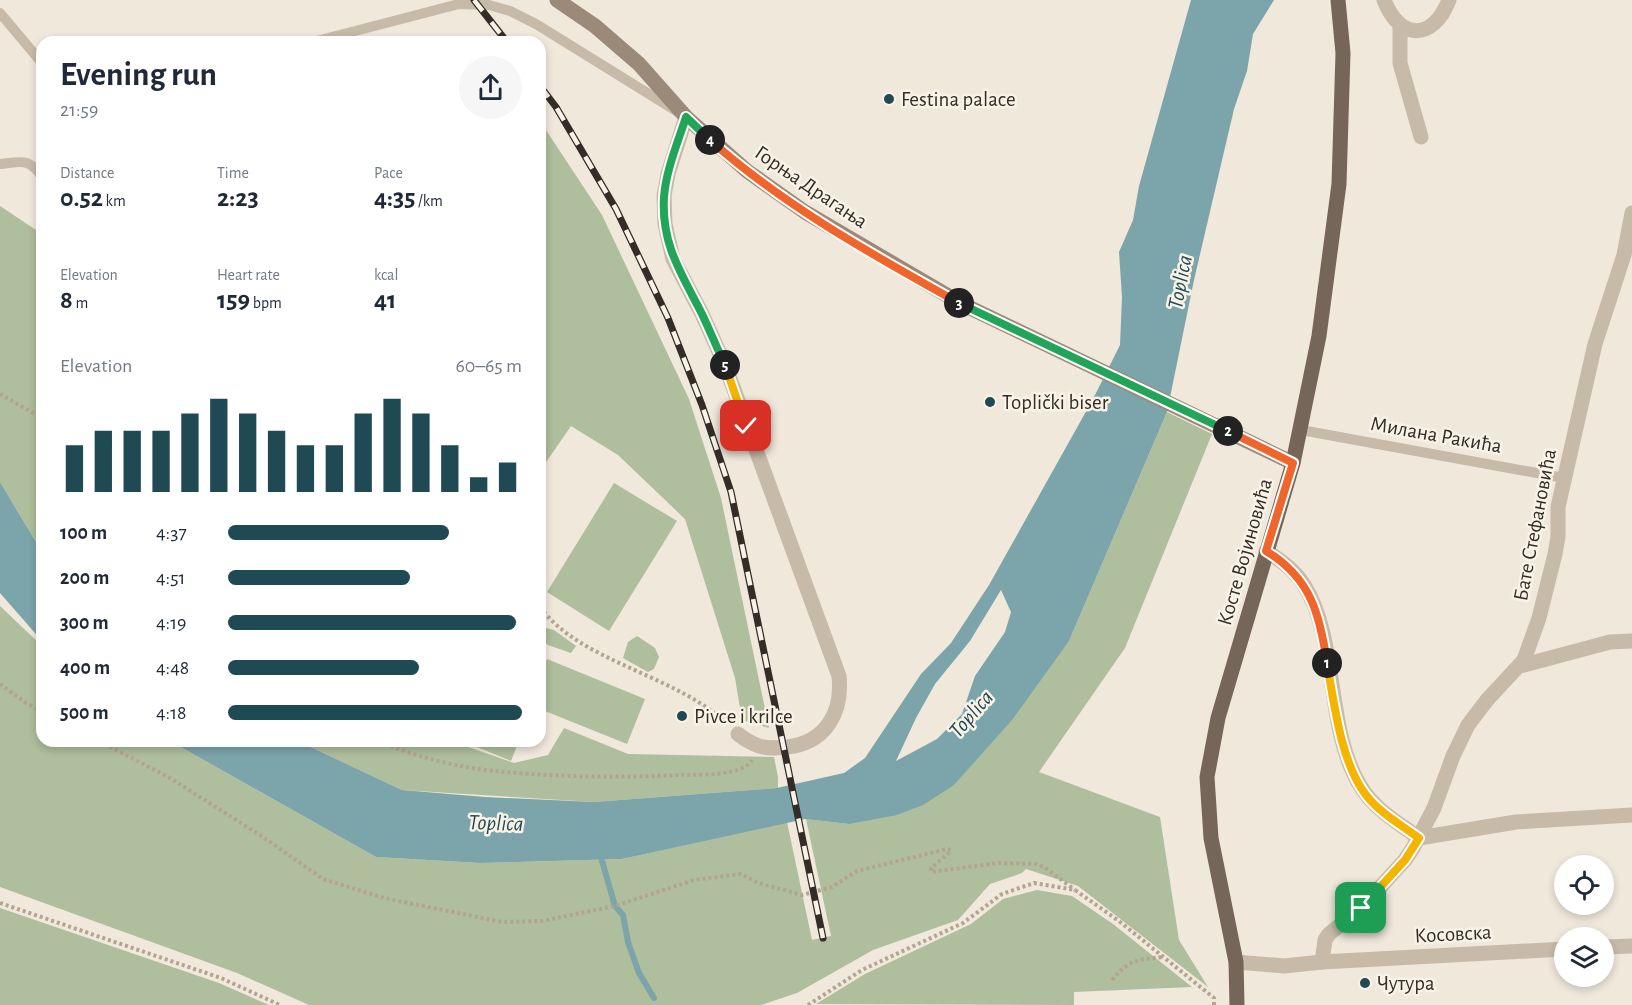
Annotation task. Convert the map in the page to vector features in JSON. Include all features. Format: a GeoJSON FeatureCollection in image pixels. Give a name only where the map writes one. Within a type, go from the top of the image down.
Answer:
{"type":"FeatureCollection","features":[{"type":"Feature","properties":{"kind":"main road","name":"Косте Војиновића"},"geometry":{"type":"LineString","coordinates":[[1237,1005],[1236,962],[1211,838],[1207,777],[1218,718],[1293,463],[1319,336],[1339,184],[1343,53],[1338,0]]}},
{"type":"Feature","properties":{"kind":"street","name":"Горња Драгања"},"geometry":{"type":"LineString","coordinates":[[558,0],[595,26],[639,64],[686,117],[747,171],[805,212],[962,304],[1293,463]]}},
{"type":"Feature","properties":{"kind":"street"},"geometry":{"type":"LineString","coordinates":[[1384,0],[1400,27],[1416,31],[1435,23],[1449,0]]}},
{"type":"Feature","properties":{"kind":"street"},"geometry":{"type":"LineString","coordinates":[[1400,27],[1400,63],[1421,137]]}},
{"type":"Feature","properties":{"kind":"street"},"geometry":{"type":"LineString","coordinates":[[686,117],[668,174],[664,196],[665,225],[673,259],[702,314],[725,365],[839,676],[841,690],[835,714],[819,735],[797,746],[772,749],[762,747],[738,734]]}},
{"type":"Feature","properties":{"kind":"street","name":"Бате Стефановића"},"geometry":{"type":"LineString","coordinates":[[1322,962],[1325,940],[1329,934],[1361,908],[1405,860],[1434,808],[1453,756],[1468,725],[1487,700],[1524,660],[1535,630],[1555,554],[1558,537],[1558,507],[1564,478],[1595,344],[1624,255],[1632,213]]}},
{"type":"Feature","properties":{"kind":"street"},"geometry":{"type":"LineString","coordinates":[[1266,551],[1293,571],[1304,585],[1318,616],[1339,724],[1359,785],[1380,809],[1419,838],[1516,822],[1632,815]]}},
{"type":"Feature","properties":{"kind":"street"},"geometry":{"type":"LineString","coordinates":[[1520,666],[1610,642],[1632,641]]}},
{"type":"Feature","properties":{"kind":"street"},"geometry":{"type":"LineString","coordinates":[[1614,947],[1632,946]]}},
{"type":"Feature","properties":{"kind":"street","name":"Косовска"},"geometry":{"type":"LineString","coordinates":[[1236,962],[1284,966],[1554,950]]}},
{"type":"Feature","properties":{"kind":"lane"},"geometry":{"type":"LineString","coordinates":[[336,36],[459,4],[489,5],[510,11],[536,24],[686,117]]}},
{"type":"Feature","properties":{"kind":"lane"},"geometry":{"type":"LineString","coordinates":[[0,13],[36,56]]}},
{"type":"Feature","properties":{"kind":"lane"},"geometry":{"type":"LineString","coordinates":[[0,164],[22,161],[36,168]]}},
{"type":"Feature","properties":{"kind":"lane","name":"Милана Ракића"},"geometry":{"type":"LineString","coordinates":[[1301,430],[1564,478]]}},
{"type":"Feature","properties":{"kind":"path"},"geometry":{"type":"LineString","coordinates":[[0,394],[36,415]]}},
{"type":"Feature","properties":{"kind":"path"},"geometry":{"type":"LineString","coordinates":[[546,615],[550,621],[578,640],[698,702],[738,734]]}},
{"type":"Feature","properties":{"kind":"path"},"geometry":{"type":"LineString","coordinates":[[0,684],[36,708]]}},
{"type":"Feature","properties":{"kind":"path"},"geometry":{"type":"LineString","coordinates":[[111,747],[170,778],[263,837],[323,879],[384,898],[502,922],[542,921],[615,906],[694,880],[741,874],[758,883],[802,895],[832,887],[857,871],[947,849],[951,850],[931,868],[931,872],[998,863],[1036,864],[1044,867],[1119,921],[1214,998],[1214,1005]]}},
{"type":"Feature","properties":{"kind":"path"},"geometry":{"type":"LineString","coordinates":[[391,747],[441,761],[494,771],[653,776],[728,772],[749,765],[762,747]]}},
{"type":"Feature","properties":{"kind":"path"},"geometry":{"type":"LineString","coordinates":[[808,1005],[862,970],[963,923],[1002,894],[1034,883],[1075,890]]}},
{"type":"Feature","properties":{"kind":"path"},"geometry":{"type":"LineString","coordinates":[[0,903],[220,978],[280,1005]]}},
{"type":"Feature","properties":{"kind":"path"},"geometry":{"type":"LineString","coordinates":[[1112,980],[1123,966],[1134,960],[1163,957]]}},
{"type":"Feature","properties":{"kind":"green space"},"geometry":{"type":"Polygon","coordinates":[[[546,130],[602,215],[689,399],[721,498],[769,728],[742,720],[735,678],[685,519],[618,455],[571,426],[546,462],[546,130]]]}},
{"type":"Feature","properties":{"kind":"green space"},"geometry":{"type":"Polygon","coordinates":[[[0,206],[36,230],[36,542],[0,482],[0,206]]]}},
{"type":"Feature","properties":{"kind":"green space"},"geometry":{"type":"Polygon","coordinates":[[[1167,412],[1212,434],[1125,648],[1039,772],[1160,817],[1179,940],[1208,987],[1078,886],[1026,869],[1022,873],[990,884],[958,920],[873,950],[797,993],[761,1005],[309,1005],[237,973],[0,887],[0,606],[36,640],[36,747],[181,747],[376,857],[480,863],[622,859],[787,822],[812,940],[831,936],[806,819],[849,824],[1069,641],[1167,412]]]}},
{"type":"Feature","properties":{"kind":"green space"},"geometry":{"type":"Polygon","coordinates":[[[614,483],[677,521],[609,631],[547,592],[614,483]]]}},
{"type":"Feature","properties":{"kind":"green space"},"geometry":{"type":"Polygon","coordinates":[[[546,628],[554,630],[576,646],[571,653],[546,644],[546,628]]]}},
{"type":"Feature","properties":{"kind":"green space"},"geometry":{"type":"Polygon","coordinates":[[[637,636],[655,648],[659,657],[654,669],[648,672],[623,658],[628,642],[637,636]]]}},
{"type":"Feature","properties":{"kind":"green space"},"geometry":{"type":"Polygon","coordinates":[[[547,659],[645,699],[627,744],[546,711],[547,659]]]}},
{"type":"Feature","properties":{"kind":"green space"},"geometry":{"type":"Polygon","coordinates":[[[564,728],[628,754],[774,757],[778,788],[594,802],[402,790],[311,747],[468,747],[514,763],[548,755],[564,728]]]}},
{"type":"Feature","properties":{"kind":"green space"},"geometry":{"type":"Polygon","coordinates":[[[477,747],[517,747],[511,761],[477,747]]]}},
{"type":"Feature","properties":{"kind":"green space"},"geometry":{"type":"Polygon","coordinates":[[[1037,890],[1072,896],[1113,924],[1192,987],[1074,992],[1074,1005],[816,1004],[865,974],[971,924],[1003,899],[1037,890]]]}},
{"type":"Feature","properties":{"kind":"green space"},"geometry":{"type":"Polygon","coordinates":[[[0,908],[219,983],[269,1005],[0,1005],[0,908]]]}},
{"type":"Feature","properties":{"kind":"water","name":"Toplica"},"geometry":{"type":"Polygon","coordinates":[[[1191,0],[1274,0],[1253,34],[1247,71],[1234,109],[1194,280],[1167,412],[1069,641],[1012,720],[954,785],[923,805],[897,815],[849,824],[805,819],[622,859],[480,863],[376,857],[181,747],[311,747],[402,790],[485,797],[594,802],[777,788],[844,773],[865,758],[921,674],[951,643],[989,585],[1093,399],[1120,345],[1122,297],[1119,252],[1133,220],[1139,186],[1191,0]],[[1001,590],[970,641],[935,684],[896,761],[937,739],[962,714],[975,676],[1005,632],[1011,612],[1001,590]]]}},
{"type":"Feature","properties":{"kind":"water"},"geometry":{"type":"Polygon","coordinates":[[[0,482],[36,542],[36,634],[0,593],[0,482]]]}},
{"type":"Feature","properties":{"kind":"waterway"},"geometry":{"type":"LineString","coordinates":[[600,854],[615,906],[623,915],[628,942],[639,973],[654,998]]}},
{"type":"Feature","properties":{"kind":"railway"},"geometry":{"type":"LineString","coordinates":[[474,0],[502,36]]}},
{"type":"Feature","properties":{"kind":"railway"},"geometry":{"type":"LineString","coordinates":[[546,94],[616,209],[668,318],[702,405],[731,492],[823,938]]}},
{"type":"Feature","properties":{"kind":"place","name":"Festina palace"},"geometry":{"type":"Point","coordinates":[889,99]}},
{"type":"Feature","properties":{"kind":"place","name":"Toplički biser"},"geometry":{"type":"Point","coordinates":[990,402]}},
{"type":"Feature","properties":{"kind":"place","name":"Pivce i krilce"},"geometry":{"type":"Point","coordinates":[682,716]}},
{"type":"Feature","properties":{"kind":"place","name":"Чутура"},"geometry":{"type":"Point","coordinates":[1365,983]}},
{"type":"Feature","properties":{"kind":"route"},"geometry":{"type":"LineString","coordinates":[[746,426],[725,365],[702,314],[673,259],[665,225],[664,196],[668,174],[686,117],[747,171],[805,212],[940,292],[1293,463],[1266,551],[1293,571],[1304,585],[1318,616],[1339,724],[1359,785],[1385,814],[1419,838],[1405,860],[1361,908]]}}]}
